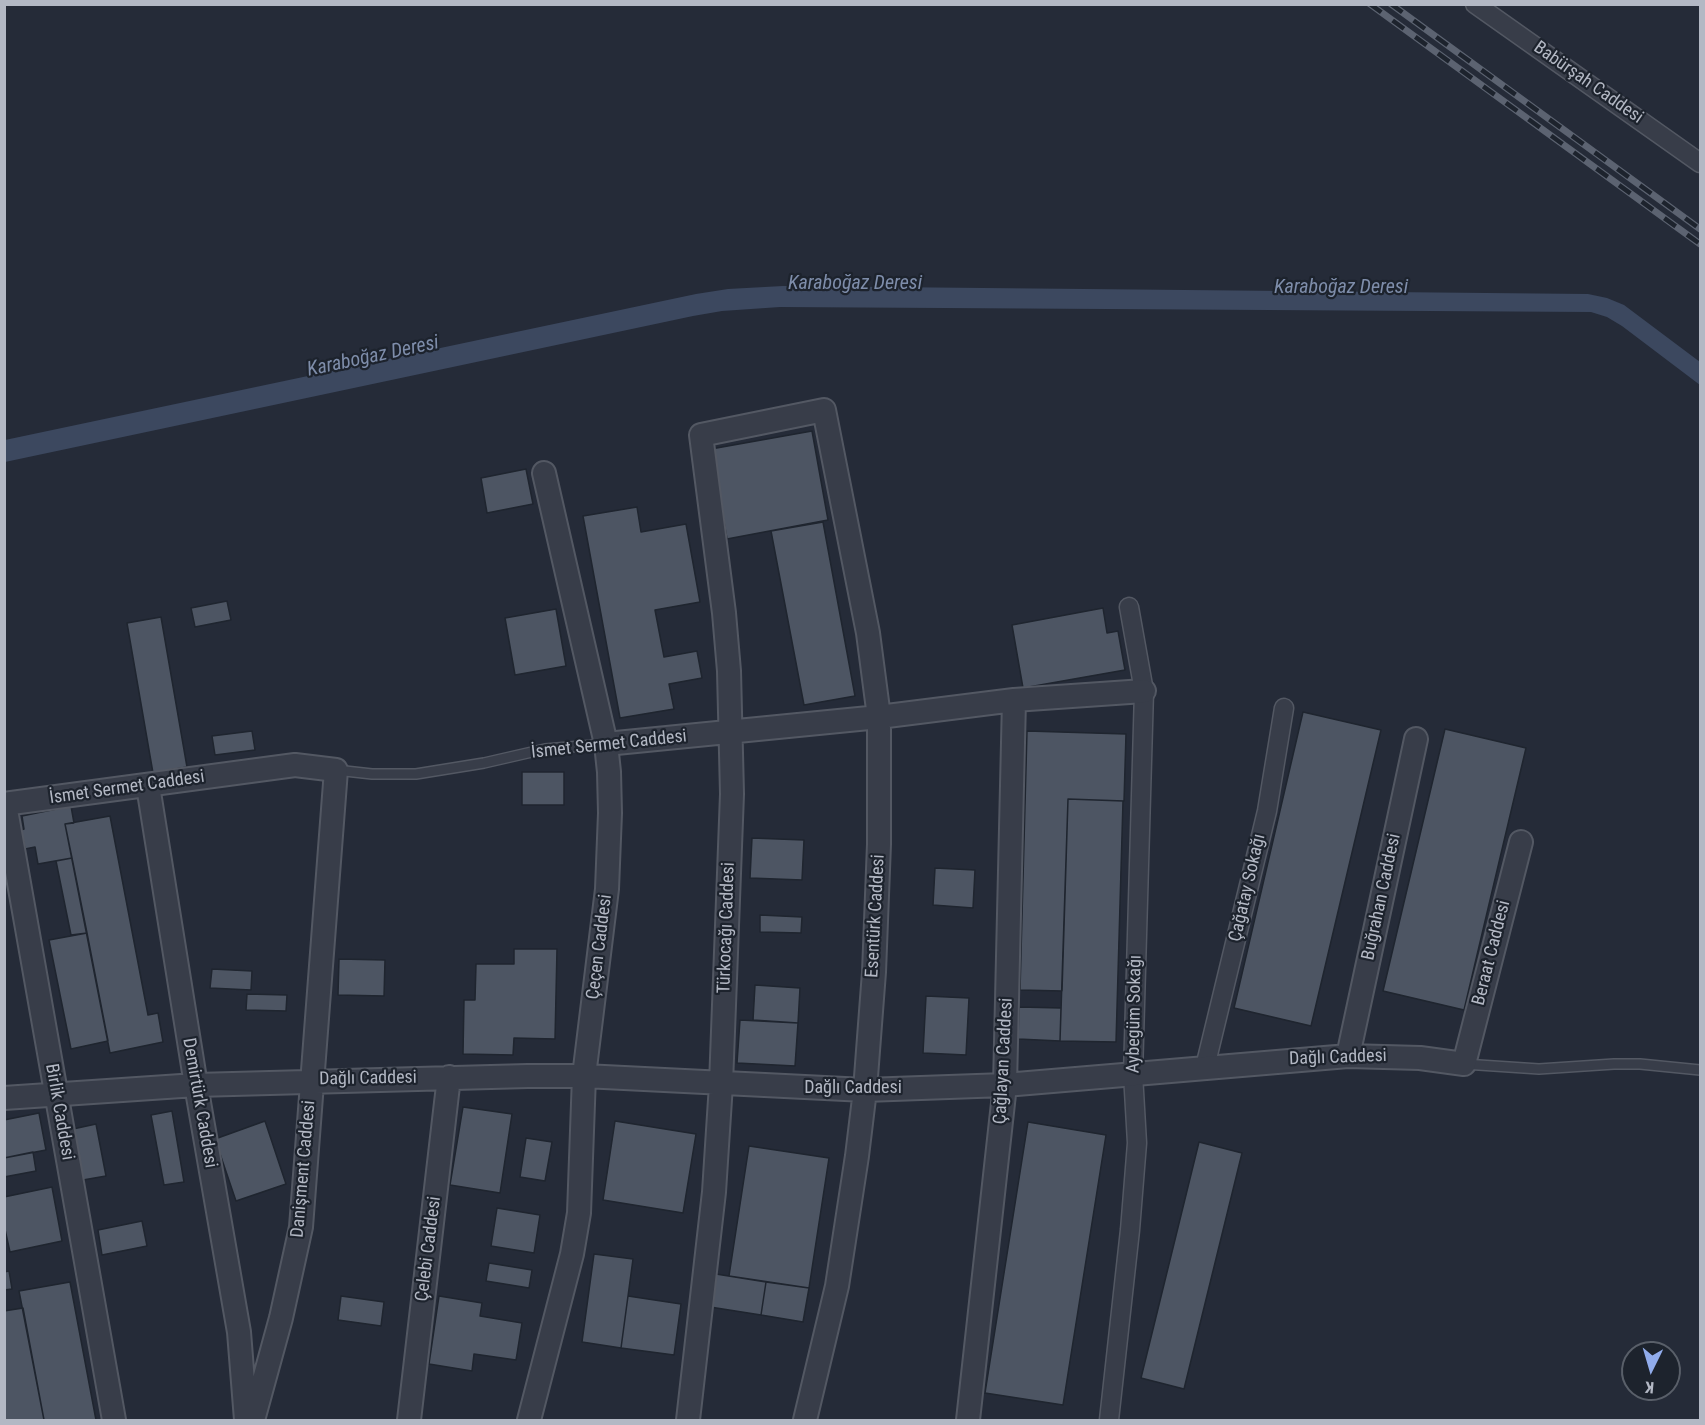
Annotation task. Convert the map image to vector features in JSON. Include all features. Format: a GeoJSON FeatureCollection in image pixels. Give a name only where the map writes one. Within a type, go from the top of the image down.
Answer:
{"type":"FeatureCollection","features":[{"type":"Feature","properties":{"kind":"street","name":"Babürşah Caddesi"},"geometry":{"type":"LineString","coordinates":[[1475,4],[1701,163]]}},
{"type":"Feature","properties":{"kind":"street","name":"Esentürk Caddesi"},"geometry":{"type":"LineString","coordinates":[[701,435],[824,410],[868,633],[879,717],[879,856],[874,972],[865,1090],[838,1275],[806,1420]]}},
{"type":"Feature","properties":{"kind":"street","name":"Türkocağı Caddesi"},"geometry":{"type":"LineString","coordinates":[[688,1420],[714,1192],[721,1084],[732,794],[732,732],[724,613],[701,435]]}},
{"type":"Feature","properties":{"kind":"street","name":"Çeçen Caddesi"},"geometry":{"type":"LineString","coordinates":[[529,1420],[572,1254],[579,1213],[584,1076],[607,889],[610,813],[606,744],[544,473]]}},
{"type":"Feature","properties":{"kind":"street","name":"Aybegüm Sokağı"},"geometry":{"type":"LineString","coordinates":[[1110,1420],[1136,1174],[1137,1143],[1133,1074],[1144,691],[1129,607]]}},
{"type":"Feature","properties":{"kind":"street","name":"İsmet Sermet Caddesi"},"geometry":{"type":"LineString","coordinates":[[606,744],[879,717],[1014,700],[1144,691]]}},
{"type":"Feature","properties":{"kind":"street","name":"Çağlayan Caddesi"},"geometry":{"type":"LineString","coordinates":[[968,1420],[1005,1085],[1014,700]]}},
{"type":"Feature","properties":{"kind":"street","name":"Çağatay Sokağı"},"geometry":{"type":"LineString","coordinates":[[1205,1067],[1266,811],[1284,708]]}},
{"type":"Feature","properties":{"kind":"street","name":"Buğrahan Caddesi"},"geometry":{"type":"LineString","coordinates":[[1348,1056],[1416,739]]}},
{"type":"Feature","properties":{"kind":"street","name":"İsmet Sermet Caddesi"},"geometry":{"type":"LineString","coordinates":[[5,804],[295,765],[336,770]]}},
{"type":"Feature","properties":{"kind":"street","name":"Danişment Caddesi"},"geometry":{"type":"LineString","coordinates":[[253,1420],[281,1318],[301,1227],[336,770]]}},
{"type":"Feature","properties":{"kind":"street","name":"Demirtürk Caddesi"},"geometry":{"type":"LineString","coordinates":[[148,786],[196,1085],[239,1332],[246,1420]]}},
{"type":"Feature","properties":{"kind":"street","name":"Birlik Caddesi"},"geometry":{"type":"LineString","coordinates":[[5,804],[114,1420]]}},
{"type":"Feature","properties":{"kind":"street","name":"Beraat Caddesi"},"geometry":{"type":"LineString","coordinates":[[1464,1064],[1521,842]]}},
{"type":"Feature","properties":{"kind":"street","name":"Dağlı Caddesi"},"geometry":{"type":"LineString","coordinates":[[4,1098],[196,1085],[449,1077],[584,1076],[865,1090],[1005,1085],[1348,1056],[1420,1058],[1464,1064]]}},
{"type":"Feature","properties":{"kind":"street","name":"Çelebi Caddesi"},"geometry":{"type":"LineString","coordinates":[[409,1420],[449,1077]]}},
{"type":"Feature","properties":{"kind":"lane","name":"İsmet Sermet Caddesi"},"geometry":{"type":"LineString","coordinates":[[336,770],[372,774],[416,774],[484,763],[545,748],[606,744]]}},
{"type":"Feature","properties":{"kind":"lane","name":"Dağlı Caddesi"},"geometry":{"type":"LineString","coordinates":[[1464,1064],[1539,1069],[1640,1064],[1701,1070]]}},
{"type":"Feature","properties":{"kind":"water"},"geometry":{"type":"Polygon","coordinates":[[[783,286],[1588,294],[1624,305],[1700,362],[1700,385],[1622,326],[1607,317],[1591,312],[780,307],[722,311],[693,316],[5,462],[5,440],[696,294],[728,289],[783,286]]]}},
{"type":"Feature","properties":{"kind":"building"},"geometry":{"type":"Polygon","coordinates":[[[812,431],[828,520],[727,539],[711,449],[812,431]]]}},
{"type":"Feature","properties":{"kind":"building"},"geometry":{"type":"Polygon","coordinates":[[[526,469],[533,504],[487,513],[481,478],[526,469]]]}},
{"type":"Feature","properties":{"kind":"building"},"geometry":{"type":"Polygon","coordinates":[[[637,507],[641,532],[686,524],[700,602],[655,610],[664,657],[697,651],[702,678],[669,684],[674,709],[620,718],[583,516],[637,507]]]}},
{"type":"Feature","properties":{"kind":"building"},"geometry":{"type":"Polygon","coordinates":[[[823,522],[855,696],[804,705],[771,531],[823,522]]]}},
{"type":"Feature","properties":{"kind":"building"},"geometry":{"type":"Polygon","coordinates":[[[227,601],[231,620],[195,627],[191,608],[227,601]]]}},
{"type":"Feature","properties":{"kind":"building"},"geometry":{"type":"Polygon","coordinates":[[[1103,608],[1107,633],[1118,631],[1125,670],[1023,688],[1012,625],[1103,608]]]}},
{"type":"Feature","properties":{"kind":"building"},"geometry":{"type":"Polygon","coordinates":[[[556,609],[566,666],[515,675],[505,618],[556,609]]]}},
{"type":"Feature","properties":{"kind":"building"},"geometry":{"type":"Polygon","coordinates":[[[161,617],[187,767],[153,773],[127,623],[161,617]]]}},
{"type":"Feature","properties":{"kind":"building"},"geometry":{"type":"Polygon","coordinates":[[[1303,712],[1381,730],[1311,1026],[1234,1008],[1303,712]]]}},
{"type":"Feature","properties":{"kind":"building"},"geometry":{"type":"Polygon","coordinates":[[[1445,729],[1526,748],[1464,1010],[1383,991],[1445,729]]]}},
{"type":"Feature","properties":{"kind":"building"},"geometry":{"type":"Polygon","coordinates":[[[252,731],[255,750],[215,755],[212,736],[252,731]]]}},
{"type":"Feature","properties":{"kind":"building"},"geometry":{"type":"Polygon","coordinates":[[[1027,731],[1126,734],[1124,801],[1068,799],[1062,991],[1020,990],[1027,731]]]}},
{"type":"Feature","properties":{"kind":"building"},"geometry":{"type":"Polygon","coordinates":[[[522,772],[564,772],[564,805],[522,805],[522,772]]]}},
{"type":"Feature","properties":{"kind":"building"},"geometry":{"type":"Polygon","coordinates":[[[1068,799],[1123,801],[1116,1042],[1060,1041],[1068,799]]]}},
{"type":"Feature","properties":{"kind":"building"},"geometry":{"type":"Polygon","coordinates":[[[71,806],[74,823],[65,824],[72,858],[38,864],[35,847],[25,849],[21,830],[24,829],[22,816],[71,806]]]}},
{"type":"Feature","properties":{"kind":"building"},"geometry":{"type":"Polygon","coordinates":[[[110,816],[148,1015],[158,1013],[163,1042],[110,1053],[65,824],[110,816]]]}},
{"type":"Feature","properties":{"kind":"building"},"geometry":{"type":"Polygon","coordinates":[[[752,838],[804,840],[802,880],[750,878],[752,838]]]}},
{"type":"Feature","properties":{"kind":"building"},"geometry":{"type":"Polygon","coordinates":[[[72,858],[87,933],[71,935],[56,861],[72,858]]]}},
{"type":"Feature","properties":{"kind":"building"},"geometry":{"type":"Polygon","coordinates":[[[935,868],[975,870],[973,908],[933,905],[935,868]]]}},
{"type":"Feature","properties":{"kind":"building"},"geometry":{"type":"Polygon","coordinates":[[[760,915],[802,917],[801,933],[760,932],[760,915]]]}},
{"type":"Feature","properties":{"kind":"building"},"geometry":{"type":"Polygon","coordinates":[[[87,933],[108,1041],[71,1049],[49,940],[87,933]]]}},
{"type":"Feature","properties":{"kind":"building"},"geometry":{"type":"Polygon","coordinates":[[[514,949],[557,949],[555,1039],[514,1038],[513,1055],[463,1054],[464,1000],[475,1000],[476,964],[514,964],[514,949]]]}},
{"type":"Feature","properties":{"kind":"building"},"geometry":{"type":"Polygon","coordinates":[[[339,959],[385,960],[384,996],[338,995],[339,959]]]}},
{"type":"Feature","properties":{"kind":"building"},"geometry":{"type":"Polygon","coordinates":[[[212,969],[252,971],[251,990],[210,988],[212,969]]]}},
{"type":"Feature","properties":{"kind":"building"},"geometry":{"type":"Polygon","coordinates":[[[755,985],[800,988],[798,1023],[753,1020],[755,985]]]}},
{"type":"Feature","properties":{"kind":"building"},"geometry":{"type":"Polygon","coordinates":[[[247,994],[287,995],[286,1011],[246,1010],[247,994]]]}},
{"type":"Feature","properties":{"kind":"building"},"geometry":{"type":"Polygon","coordinates":[[[926,996],[969,998],[966,1055],[923,1053],[926,996]]]}},
{"type":"Feature","properties":{"kind":"building"},"geometry":{"type":"Polygon","coordinates":[[[1019,1007],[1061,1008],[1060,1041],[1018,1039],[1019,1007]]]}},
{"type":"Feature","properties":{"kind":"building"},"geometry":{"type":"Polygon","coordinates":[[[740,1020],[798,1023],[795,1066],[737,1063],[740,1020]]]}},
{"type":"Feature","properties":{"kind":"building"},"geometry":{"type":"Polygon","coordinates":[[[463,1107],[512,1114],[500,1193],[450,1185],[463,1107]]]}},
{"type":"Feature","properties":{"kind":"building"},"geometry":{"type":"Polygon","coordinates":[[[172,1111],[184,1182],[164,1185],[151,1115],[172,1111]]]}},
{"type":"Feature","properties":{"kind":"building"},"geometry":{"type":"Polygon","coordinates":[[[39,1113],[46,1150],[4,1158],[4,1120],[39,1113]]]}},
{"type":"Feature","properties":{"kind":"building"},"geometry":{"type":"Polygon","coordinates":[[[265,1121],[286,1184],[236,1201],[215,1139],[265,1121]]]}},
{"type":"Feature","properties":{"kind":"building"},"geometry":{"type":"Polygon","coordinates":[[[615,1121],[696,1134],[683,1213],[603,1200],[615,1121]]]}},
{"type":"Feature","properties":{"kind":"building"},"geometry":{"type":"Polygon","coordinates":[[[1028,1122],[1106,1135],[1063,1405],[985,1393],[1028,1122]]]}},
{"type":"Feature","properties":{"kind":"building"},"geometry":{"type":"Polygon","coordinates":[[[96,1124],[106,1176],[83,1180],[73,1129],[96,1124]]]}},
{"type":"Feature","properties":{"kind":"building"},"geometry":{"type":"Polygon","coordinates":[[[526,1138],[552,1142],[545,1181],[520,1177],[526,1138]]]}},
{"type":"Feature","properties":{"kind":"building"},"geometry":{"type":"Polygon","coordinates":[[[1199,1142],[1242,1153],[1184,1389],[1141,1378],[1199,1142]]]}},
{"type":"Feature","properties":{"kind":"building"},"geometry":{"type":"Polygon","coordinates":[[[749,1146],[829,1158],[809,1288],[729,1276],[749,1146]]]}},
{"type":"Feature","properties":{"kind":"building"},"geometry":{"type":"Polygon","coordinates":[[[33,1152],[36,1171],[4,1177],[4,1158],[33,1152]]]}},
{"type":"Feature","properties":{"kind":"building"},"geometry":{"type":"Polygon","coordinates":[[[52,1187],[62,1241],[10,1252],[4,1225],[4,1197],[52,1187]]]}},
{"type":"Feature","properties":{"kind":"building"},"geometry":{"type":"Polygon","coordinates":[[[497,1208],[540,1215],[534,1253],[491,1246],[497,1208]]]}},
{"type":"Feature","properties":{"kind":"building"},"geometry":{"type":"Polygon","coordinates":[[[142,1221],[147,1246],[102,1255],[98,1230],[142,1221]]]}},
{"type":"Feature","properties":{"kind":"building"},"geometry":{"type":"Polygon","coordinates":[[[594,1254],[633,1259],[621,1348],[582,1342],[594,1254]]]}},
{"type":"Feature","properties":{"kind":"building"},"geometry":{"type":"Polygon","coordinates":[[[489,1263],[532,1270],[529,1288],[486,1281],[489,1263]]]}},
{"type":"Feature","properties":{"kind":"building"},"geometry":{"type":"Polygon","coordinates":[[[9,1271],[12,1289],[4,1290],[4,1272],[9,1271]]]}},
{"type":"Feature","properties":{"kind":"building"},"geometry":{"type":"Polygon","coordinates":[[[716,1274],[766,1282],[761,1315],[710,1307],[716,1274]]]}},
{"type":"Feature","properties":{"kind":"building"},"geometry":{"type":"Polygon","coordinates":[[[70,1282],[96,1420],[44,1420],[19,1291],[70,1282]]]}},
{"type":"Feature","properties":{"kind":"building"},"geometry":{"type":"Polygon","coordinates":[[[766,1282],[809,1288],[803,1322],[761,1315],[766,1282]]]}},
{"type":"Feature","properties":{"kind":"building"},"geometry":{"type":"Polygon","coordinates":[[[341,1296],[384,1302],[381,1326],[338,1320],[341,1296]]]}},
{"type":"Feature","properties":{"kind":"building"},"geometry":{"type":"Polygon","coordinates":[[[439,1296],[482,1303],[480,1316],[522,1323],[516,1360],[474,1354],[472,1371],[429,1364],[439,1296]]]}},
{"type":"Feature","properties":{"kind":"building"},"geometry":{"type":"Polygon","coordinates":[[[628,1296],[681,1304],[674,1355],[621,1348],[628,1296]]]}},
{"type":"Feature","properties":{"kind":"building"},"geometry":{"type":"Polygon","coordinates":[[[23,1308],[44,1420],[4,1420],[4,1311],[23,1308]]]}},
{"type":"Feature","properties":{"kind":"railway"},"geometry":{"type":"LineString","coordinates":[[1370,4],[1700,244]]}},
{"type":"Feature","properties":{"kind":"railway"},"geometry":{"type":"LineString","coordinates":[[1391,4],[1700,229]]}},
{"type":"Feature","properties":{"kind":"water label","name":"Karaboğaz Deresi"},"geometry":{"type":"Point","coordinates":[855,284]}},
{"type":"Feature","properties":{"kind":"water label","name":"Karaboğaz Deresi"},"geometry":{"type":"Point","coordinates":[1341,288]}},
{"type":"Feature","properties":{"kind":"water label","name":"Karaboğaz Deresi"},"geometry":{"type":"Point","coordinates":[373,357]}}]}
